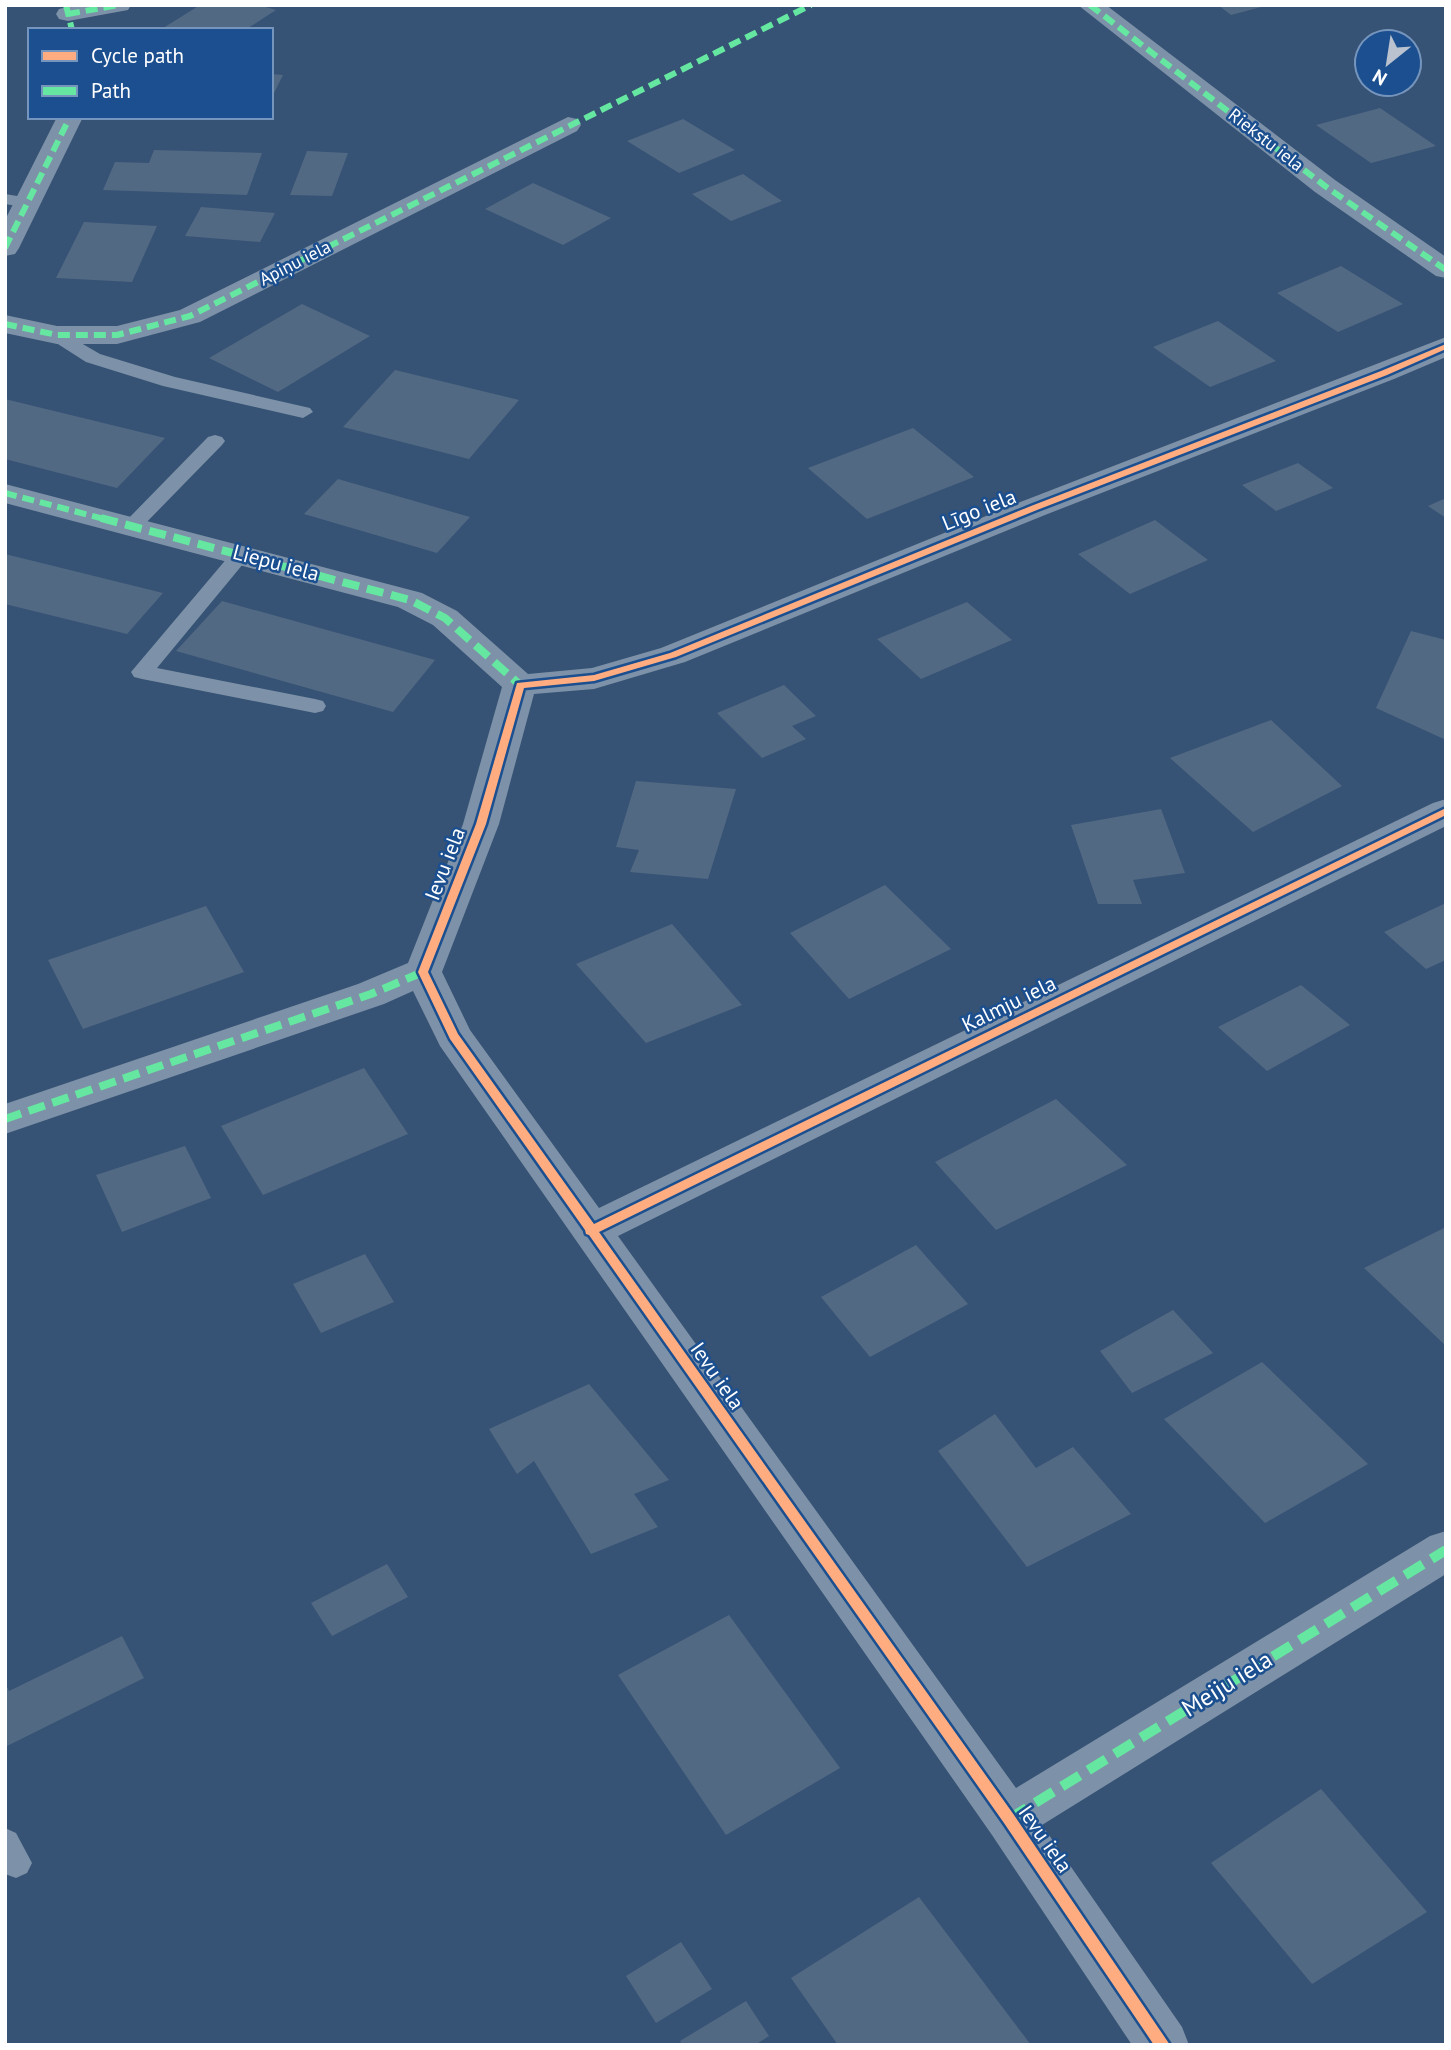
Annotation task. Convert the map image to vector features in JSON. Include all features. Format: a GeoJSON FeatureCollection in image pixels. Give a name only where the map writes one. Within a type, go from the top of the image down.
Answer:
{"type":"FeatureCollection","features":[{"type":"Feature","properties":{"kind":"street"},"geometry":{"type":"LineString","coordinates":[[69,16],[119,5]]}},
{"type":"Feature","properties":{"kind":"street","name":"Riekstu iela"},"geometry":{"type":"LineString","coordinates":[[1090,5],[1325,186],[1446,270]]}},
{"type":"Feature","properties":{"kind":"street"},"geometry":{"type":"LineString","coordinates":[[5,248],[17,201],[69,119]]}},
{"type":"Feature","properties":{"kind":"street","name":"Apiņu iela"},"geometry":{"type":"LineString","coordinates":[[5,324],[57,335],[117,335],[190,316],[568,125]]}},
{"type":"Feature","properties":{"kind":"street","name":"Līgo iela"},"geometry":{"type":"LineString","coordinates":[[520,685],[594,678],[673,655],[1034,508],[1384,373],[1446,346]]}},
{"type":"Feature","properties":{"kind":"street","name":"Liepu iela"},"geometry":{"type":"LineString","coordinates":[[5,493],[410,600],[446,618],[520,685]]}},
{"type":"Feature","properties":{"kind":"street","name":"Ievu iela"},"geometry":{"type":"LineString","coordinates":[[520,685],[481,824],[424,972],[454,1036],[1009,1819],[1163,2045]]}},
{"type":"Feature","properties":{"kind":"street","name":"Kalmju iela"},"geometry":{"type":"LineString","coordinates":[[590,1231],[1446,811]]}},
{"type":"Feature","properties":{"kind":"street"},"geometry":{"type":"LineString","coordinates":[[5,1119],[371,994],[424,972]]}},
{"type":"Feature","properties":{"kind":"street","name":"Meiju iela"},"geometry":{"type":"LineString","coordinates":[[1009,1819],[1446,1550]]}},
{"type":"Feature","properties":{"kind":"lane"},"geometry":{"type":"LineString","coordinates":[[57,335],[93,358],[170,382],[303,412]]}},
{"type":"Feature","properties":{"kind":"lane"},"geometry":{"type":"LineString","coordinates":[[132,526],[215,441]]}},
{"type":"Feature","properties":{"kind":"lane"},"geometry":{"type":"LineString","coordinates":[[241,554],[142,672],[315,706]]}},
{"type":"Feature","properties":{"kind":"building"},"geometry":{"type":"Polygon","coordinates":[[[200,5],[259,5],[276,10],[248,28],[163,28],[200,5]]]}},
{"type":"Feature","properties":{"kind":"building"},"geometry":{"type":"Polygon","coordinates":[[[1218,5],[1265,5],[1265,6],[1231,15],[1218,5]]]}},
{"type":"Feature","properties":{"kind":"building"},"geometry":{"type":"Polygon","coordinates":[[[273,74],[283,75],[273,95],[273,74]]]}},
{"type":"Feature","properties":{"kind":"building"},"geometry":{"type":"Polygon","coordinates":[[[1380,108],[1436,146],[1371,163],[1316,125],[1380,108]]]}},
{"type":"Feature","properties":{"kind":"building"},"geometry":{"type":"Polygon","coordinates":[[[683,119],[735,150],[679,173],[627,141],[683,119]]]}},
{"type":"Feature","properties":{"kind":"building"},"geometry":{"type":"Polygon","coordinates":[[[154,150],[262,153],[247,195],[103,190],[115,162],[149,163],[154,150]]]}},
{"type":"Feature","properties":{"kind":"building"},"geometry":{"type":"Polygon","coordinates":[[[307,151],[348,153],[332,196],[290,195],[307,151]]]}},
{"type":"Feature","properties":{"kind":"building"},"geometry":{"type":"Polygon","coordinates":[[[743,174],[782,201],[731,221],[692,194],[743,174]]]}},
{"type":"Feature","properties":{"kind":"building"},"geometry":{"type":"Polygon","coordinates":[[[533,183],[611,218],[563,245],[485,209],[533,183]]]}},
{"type":"Feature","properties":{"kind":"building"},"geometry":{"type":"Polygon","coordinates":[[[201,207],[275,213],[260,242],[185,236],[201,207]]]}},
{"type":"Feature","properties":{"kind":"building"},"geometry":{"type":"Polygon","coordinates":[[[84,222],[157,226],[132,282],[56,278],[84,222]]]}},
{"type":"Feature","properties":{"kind":"building"},"geometry":{"type":"Polygon","coordinates":[[[1341,266],[1403,304],[1338,332],[1277,293],[1341,266]]]}},
{"type":"Feature","properties":{"kind":"building"},"geometry":{"type":"Polygon","coordinates":[[[302,304],[370,336],[278,392],[209,358],[302,304]]]}},
{"type":"Feature","properties":{"kind":"building"},"geometry":{"type":"Polygon","coordinates":[[[1218,321],[1276,361],[1210,387],[1153,347],[1218,321]]]}},
{"type":"Feature","properties":{"kind":"building"},"geometry":{"type":"Polygon","coordinates":[[[395,370],[519,400],[469,459],[343,427],[395,370]]]}},
{"type":"Feature","properties":{"kind":"building"},"geometry":{"type":"Polygon","coordinates":[[[5,399],[165,438],[117,488],[5,459],[5,399]]]}},
{"type":"Feature","properties":{"kind":"building"},"geometry":{"type":"Polygon","coordinates":[[[913,428],[974,477],[867,519],[808,468],[913,428]]]}},
{"type":"Feature","properties":{"kind":"building"},"geometry":{"type":"Polygon","coordinates":[[[1298,463],[1333,488],[1276,511],[1242,485],[1298,463]]]}},
{"type":"Feature","properties":{"kind":"building"},"geometry":{"type":"Polygon","coordinates":[[[338,479],[470,517],[437,553],[304,514],[338,479]]]}},
{"type":"Feature","properties":{"kind":"building"},"geometry":{"type":"Polygon","coordinates":[[[1446,498],[1446,518],[1428,506],[1446,498]]]}},
{"type":"Feature","properties":{"kind":"building"},"geometry":{"type":"Polygon","coordinates":[[[1155,520],[1208,560],[1130,594],[1078,554],[1155,520]]]}},
{"type":"Feature","properties":{"kind":"building"},"geometry":{"type":"Polygon","coordinates":[[[5,554],[163,593],[127,634],[5,604],[5,554]]]}},
{"type":"Feature","properties":{"kind":"building"},"geometry":{"type":"Polygon","coordinates":[[[222,601],[435,660],[393,712],[176,651],[222,601]]]}},
{"type":"Feature","properties":{"kind":"building"},"geometry":{"type":"Polygon","coordinates":[[[967,602],[1012,640],[921,679],[877,639],[967,602]]]}},
{"type":"Feature","properties":{"kind":"building"},"geometry":{"type":"Polygon","coordinates":[[[1411,631],[1446,640],[1446,740],[1376,708],[1411,631]]]}},
{"type":"Feature","properties":{"kind":"building"},"geometry":{"type":"Polygon","coordinates":[[[784,685],[816,716],[792,726],[806,739],[762,758],[717,713],[784,685]]]}},
{"type":"Feature","properties":{"kind":"building"},"geometry":{"type":"Polygon","coordinates":[[[1271,720],[1342,786],[1253,832],[1170,758],[1271,720]]]}},
{"type":"Feature","properties":{"kind":"building"},"geometry":{"type":"Polygon","coordinates":[[[636,781],[736,789],[708,879],[630,872],[639,850],[616,847],[636,781]]]}},
{"type":"Feature","properties":{"kind":"building"},"geometry":{"type":"Polygon","coordinates":[[[1161,809],[1185,873],[1133,880],[1142,904],[1098,904],[1071,825],[1161,809]]]}},
{"type":"Feature","properties":{"kind":"building"},"geometry":{"type":"Polygon","coordinates":[[[885,885],[951,949],[849,999],[790,933],[885,885]]]}},
{"type":"Feature","properties":{"kind":"building"},"geometry":{"type":"Polygon","coordinates":[[[1446,903],[1446,960],[1426,969],[1384,932],[1446,903]]]}},
{"type":"Feature","properties":{"kind":"building"},"geometry":{"type":"Polygon","coordinates":[[[206,906],[244,972],[83,1029],[48,960],[206,906]]]}},
{"type":"Feature","properties":{"kind":"building"},"geometry":{"type":"Polygon","coordinates":[[[672,924],[742,1005],[646,1043],[576,964],[672,924]]]}},
{"type":"Feature","properties":{"kind":"building"},"geometry":{"type":"Polygon","coordinates":[[[1301,985],[1350,1025],[1267,1071],[1218,1027],[1301,985]]]}},
{"type":"Feature","properties":{"kind":"building"},"geometry":{"type":"Polygon","coordinates":[[[364,1068],[408,1134],[263,1195],[221,1126],[364,1068]]]}},
{"type":"Feature","properties":{"kind":"building"},"geometry":{"type":"Polygon","coordinates":[[[1056,1099],[1127,1165],[996,1230],[935,1162],[1056,1099]]]}},
{"type":"Feature","properties":{"kind":"building"},"geometry":{"type":"Polygon","coordinates":[[[185,1146],[211,1198],[122,1232],[96,1175],[185,1146]]]}},
{"type":"Feature","properties":{"kind":"building"},"geometry":{"type":"Polygon","coordinates":[[[1446,1227],[1446,1346],[1364,1268],[1446,1227]]]}},
{"type":"Feature","properties":{"kind":"building"},"geometry":{"type":"Polygon","coordinates":[[[916,1245],[968,1304],[870,1357],[821,1297],[916,1245]]]}},
{"type":"Feature","properties":{"kind":"building"},"geometry":{"type":"Polygon","coordinates":[[[365,1254],[394,1302],[321,1333],[293,1284],[365,1254]]]}},
{"type":"Feature","properties":{"kind":"building"},"geometry":{"type":"Polygon","coordinates":[[[1173,1310],[1213,1353],[1132,1393],[1100,1351],[1173,1310]]]}},
{"type":"Feature","properties":{"kind":"building"},"geometry":{"type":"Polygon","coordinates":[[[1262,1362],[1368,1464],[1265,1523],[1164,1419],[1262,1362]]]}},
{"type":"Feature","properties":{"kind":"building"},"geometry":{"type":"Polygon","coordinates":[[[589,1384],[669,1480],[634,1494],[658,1527],[591,1554],[534,1461],[517,1474],[489,1429],[589,1384]]]}},
{"type":"Feature","properties":{"kind":"building"},"geometry":{"type":"Polygon","coordinates":[[[995,1414],[1036,1468],[1073,1447],[1131,1514],[1027,1567],[938,1451],[995,1414]]]}},
{"type":"Feature","properties":{"kind":"building"},"geometry":{"type":"Polygon","coordinates":[[[387,1564],[408,1597],[332,1636],[311,1603],[387,1564]]]}},
{"type":"Feature","properties":{"kind":"building"},"geometry":{"type":"Polygon","coordinates":[[[729,1615],[840,1768],[726,1835],[618,1675],[729,1615]]]}},
{"type":"Feature","properties":{"kind":"building"},"geometry":{"type":"Polygon","coordinates":[[[122,1636],[144,1678],[5,1747],[5,1683],[9,1691],[122,1636]]]}},
{"type":"Feature","properties":{"kind":"building"},"geometry":{"type":"Polygon","coordinates":[[[1321,1789],[1427,1912],[1312,1984],[1211,1863],[1321,1789]]]}},
{"type":"Feature","properties":{"kind":"building"},"geometry":{"type":"Polygon","coordinates":[[[919,1897],[1031,2045],[838,2045],[791,1978],[919,1897]]]}},
{"type":"Feature","properties":{"kind":"building"},"geometry":{"type":"Polygon","coordinates":[[[681,1942],[712,1989],[656,2023],[626,1976],[681,1942]]]}},
{"type":"Feature","properties":{"kind":"building"},"geometry":{"type":"Polygon","coordinates":[[[746,2001],[769,2036],[755,2045],[682,2045],[680,2041],[746,2001]]]}},
{"type":"Feature","properties":{"kind":"marked path"},"geometry":{"type":"LineString","coordinates":[[66,5],[72,28]]}},
{"type":"Feature","properties":{"kind":"marked path"},"geometry":{"type":"LineString","coordinates":[[68,14],[119,5]]}},
{"type":"Feature","properties":{"kind":"marked path"},"geometry":{"type":"LineString","coordinates":[[5,324],[57,335],[117,335],[190,316],[811,5]]}},
{"type":"Feature","properties":{"kind":"marked path"},"geometry":{"type":"LineString","coordinates":[[1090,5],[1325,186],[1446,270]]}},
{"type":"Feature","properties":{"kind":"marked path"},"geometry":{"type":"LineString","coordinates":[[5,248],[69,119]]}},
{"type":"Feature","properties":{"kind":"marked path"},"geometry":{"type":"LineString","coordinates":[[5,493],[410,600],[445,618],[520,685]]}},
{"type":"Feature","properties":{"kind":"marked path"},"geometry":{"type":"LineString","coordinates":[[5,1119],[371,994],[423,972]]}},
{"type":"Feature","properties":{"kind":"marked path"},"geometry":{"type":"LineString","coordinates":[[1009,1819],[1446,1550]]}},
{"type":"Feature","properties":{"kind":"cycle path"},"geometry":{"type":"LineString","coordinates":[[1163,2045],[1009,1819],[454,1036],[423,972],[481,824],[520,685],[594,678],[673,655],[1034,508],[1384,373],[1446,346]]}},
{"type":"Feature","properties":{"kind":"cycle path"},"geometry":{"type":"LineString","coordinates":[[590,1231],[1446,811]]}}]}
